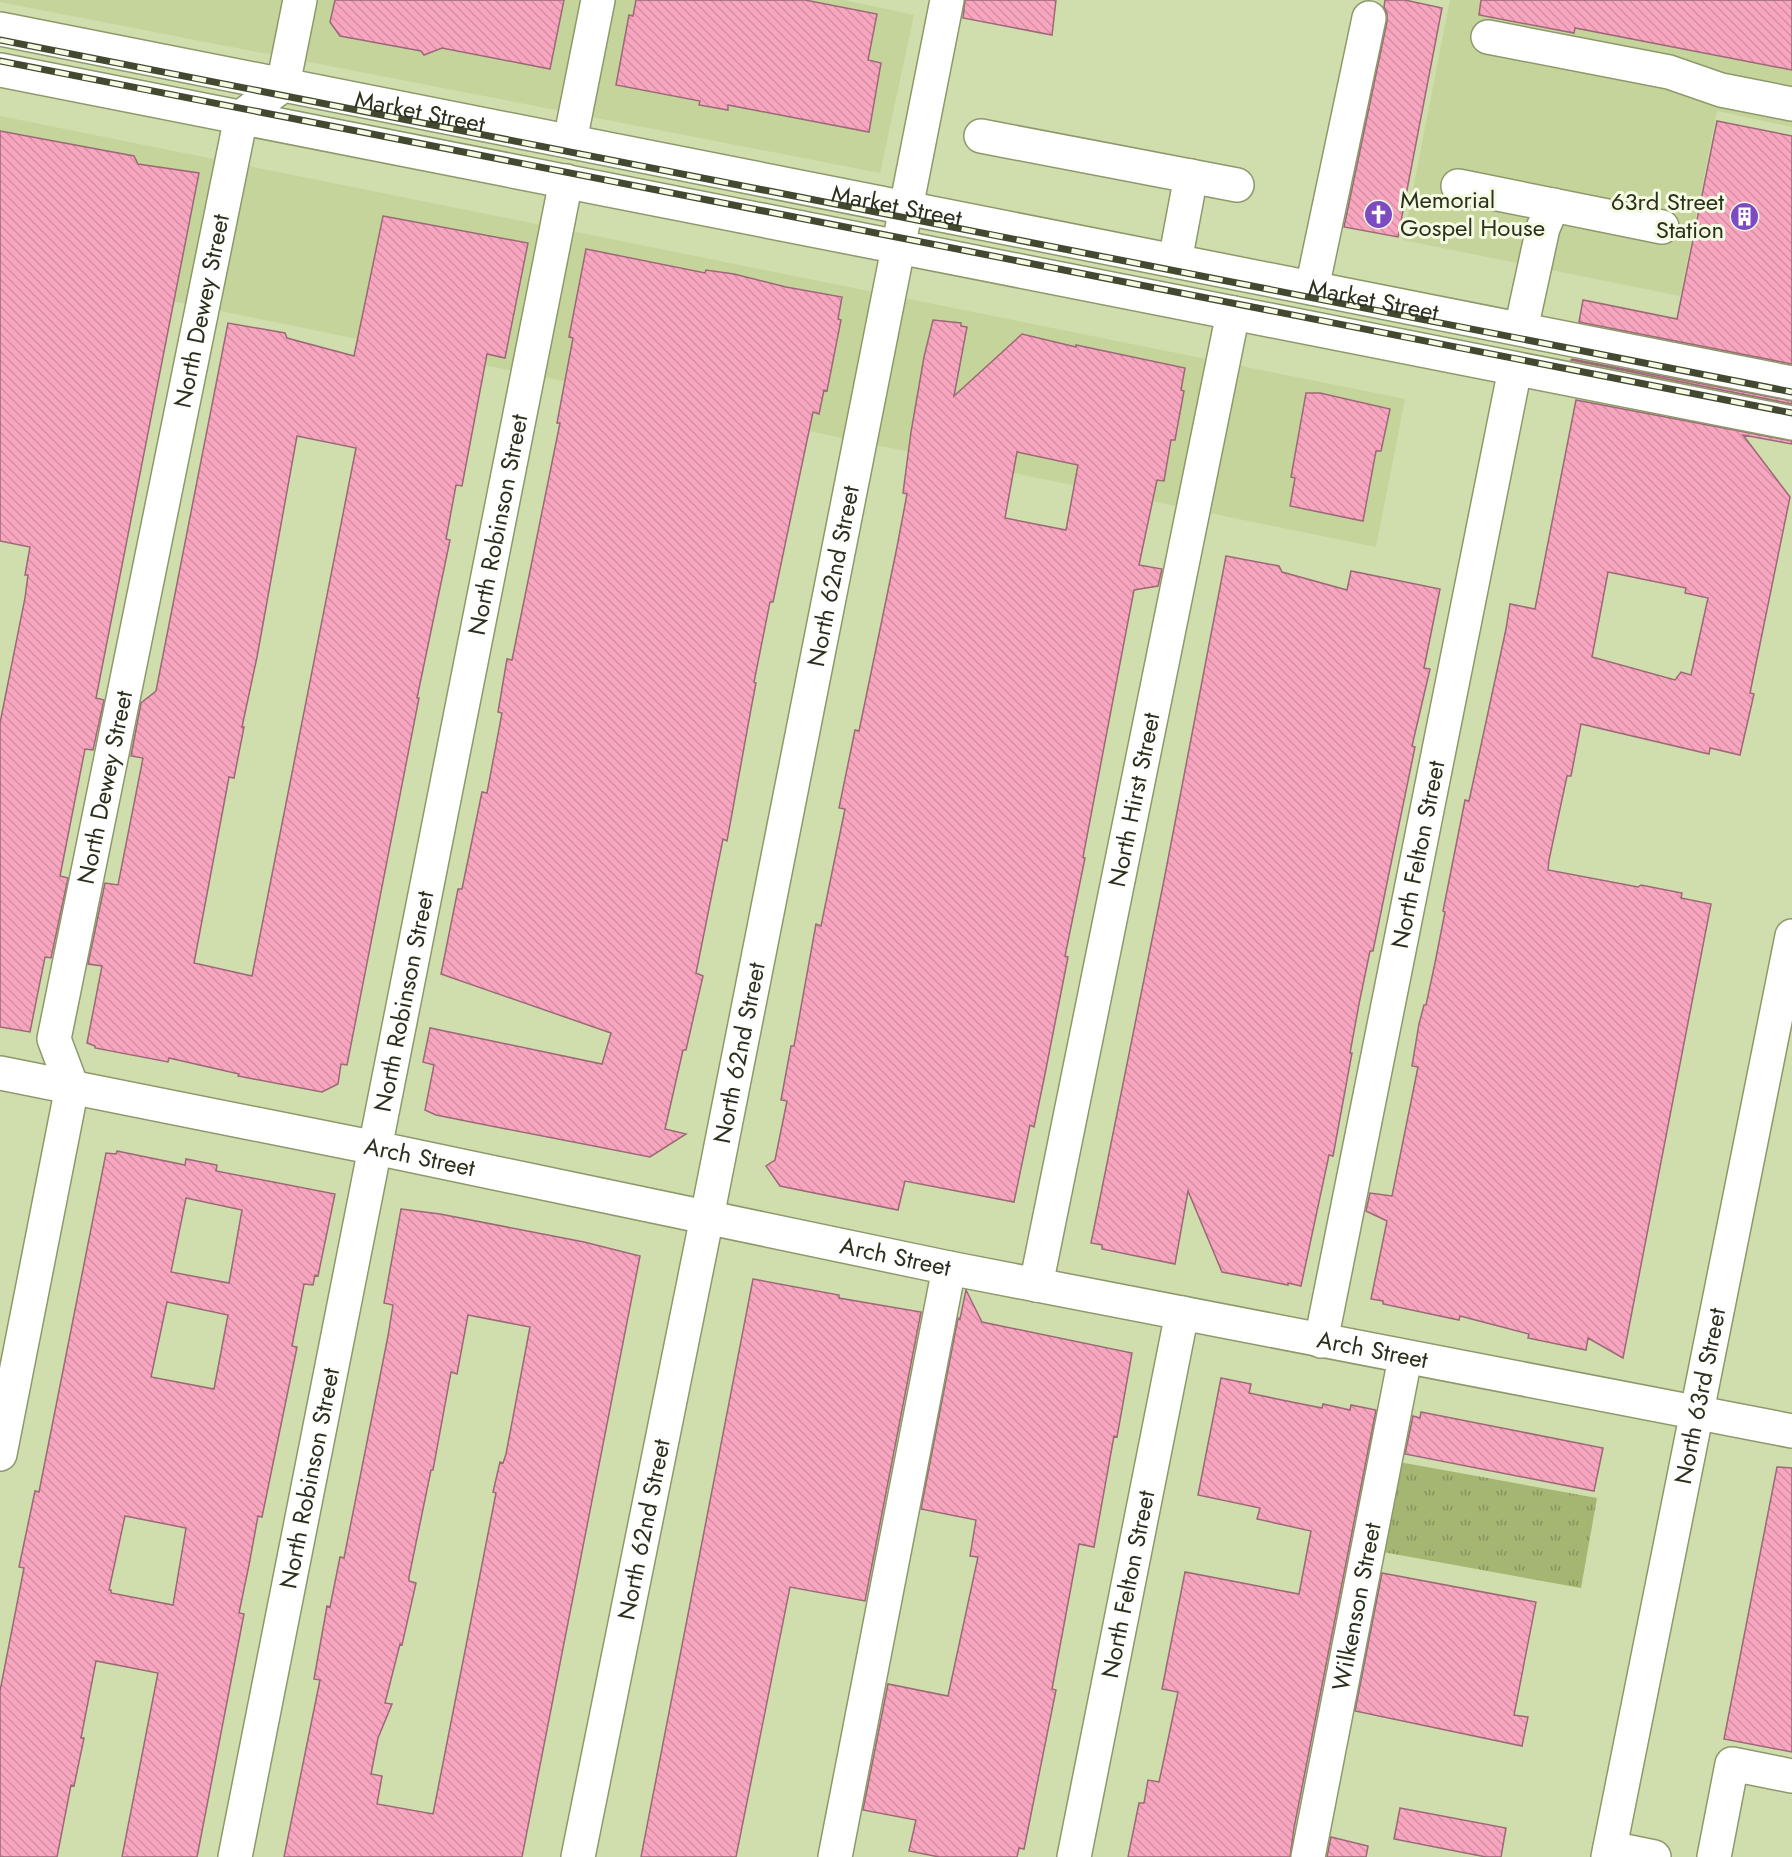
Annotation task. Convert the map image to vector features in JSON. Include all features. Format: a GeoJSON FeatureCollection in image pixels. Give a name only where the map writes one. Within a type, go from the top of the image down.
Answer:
{"type":"FeatureCollection","features":[{"type":"Feature","properties":{"kind":"street"},"geometry":{"type":"LineString","coordinates":[[241,117],[283,85],[300,0]]}},
{"type":"Feature","properties":{"kind":"street"},"geometry":{"type":"LineString","coordinates":[[570,141],[598,0]]}},
{"type":"Feature","properties":{"kind":"street","name":"North 62nd Street"},"geometry":{"type":"LineString","coordinates":[[578,1857],[947,0]]}},
{"type":"Feature","properties":{"kind":"street"},"geometry":{"type":"LineString","coordinates":[[1312,288],[1369,18]]}},
{"type":"Feature","properties":{"kind":"street","name":"Market Street"},"geometry":{"type":"LineString","coordinates":[[0,29],[1792,383]]}},
{"type":"Feature","properties":{"kind":"street"},"geometry":{"type":"LineString","coordinates":[[1488,36],[1669,72],[1721,90],[1792,104]]}},
{"type":"Feature","properties":{"kind":"street","name":"Market Street"},"geometry":{"type":"LineString","coordinates":[[0,70],[1792,423]]}},
{"type":"Feature","properties":{"kind":"street","name":"North Dewey Street"},"geometry":{"type":"LineString","coordinates":[[72,1087],[54,1039],[241,117]]}},
{"type":"Feature","properties":{"kind":"street"},"geometry":{"type":"LineString","coordinates":[[981,136],[1237,185]]}},
{"type":"Feature","properties":{"kind":"street"},"geometry":{"type":"LineString","coordinates":[[1175,261],[1191,176]]}},
{"type":"Feature","properties":{"kind":"street","name":"North Robinson Street"},"geometry":{"type":"LineString","coordinates":[[235,1857],[566,181]]}},
{"type":"Feature","properties":{"kind":"street"},"geometry":{"type":"LineString","coordinates":[[1458,186],[1662,227]]}},
{"type":"Feature","properties":{"kind":"street"},"geometry":{"type":"LineString","coordinates":[[1521,329],[1543,228],[1553,205]]}},
{"type":"Feature","properties":{"kind":"street","name":"North Hirst Street"},"geometry":{"type":"LineString","coordinates":[[1036,1285],[1233,313]]}},
{"type":"Feature","properties":{"kind":"street","name":"North Felton Street"},"geometry":{"type":"LineString","coordinates":[[1321,1341],[1515,369]]}},
{"type":"Feature","properties":{"kind":"street","name":"North 63rd Street"},"geometry":{"type":"LineString","coordinates":[[1609,1852],[1792,936]]}},
{"type":"Feature","properties":{"kind":"street","name":"Arch Street"},"geometry":{"type":"LineString","coordinates":[[0,1073],[376,1148],[949,1268],[1792,1431]]}},
{"type":"Feature","properties":{"kind":"street"},"geometry":{"type":"LineString","coordinates":[[0,1454],[72,1087]]}},
{"type":"Feature","properties":{"kind":"street"},"geometry":{"type":"LineString","coordinates":[[835,1857],[949,1268]]}},
{"type":"Feature","properties":{"kind":"street","name":"North Felton Street"},"geometry":{"type":"LineString","coordinates":[[1074,1857],[1182,1313]]}},
{"type":"Feature","properties":{"kind":"street","name":"Wilkenson Street"},"geometry":{"type":"LineString","coordinates":[[1308,1857],[1405,1358]]}},
{"type":"Feature","properties":{"kind":"street"},"geometry":{"type":"LineString","coordinates":[[1714,1857],[1732,1764],[1792,1776]]}},
{"type":"Feature","properties":{"kind":"street"},"geometry":{"type":"LineString","coordinates":[[1609,1852],[1654,1857]]}},
{"type":"Feature","properties":{"kind":"shaded area"},"geometry":{"type":"Polygon","coordinates":[[[0,0],[844,0],[914,15],[880,173],[0,2],[0,0]]]}},
{"type":"Feature","properties":{"kind":"shaded area","name":"63rd Street Station"},"geometry":{"type":"Polygon","coordinates":[[[1450,0],[1792,0],[1792,127],[1717,111],[1680,296],[1403,240],[1450,0]]]}},
{"type":"Feature","properties":{"kind":"shaded area"},"geometry":{"type":"Polygon","coordinates":[[[0,116],[1405,399],[1376,547],[0,266],[0,116]]]}},
{"type":"Feature","properties":{"kind":"green space"},"geometry":{"type":"Polygon","coordinates":[[[1399,1462],[1597,1498],[1581,1588],[1383,1552],[1399,1462]]]}},
{"type":"Feature","properties":{"kind":"building"},"geometry":{"type":"Polygon","coordinates":[[[335,0],[564,0],[550,69],[442,48],[424,55],[421,51],[340,36],[330,22],[335,0]]]}},
{"type":"Feature","properties":{"kind":"building"},"geometry":{"type":"Polygon","coordinates":[[[636,0],[805,0],[877,14],[868,60],[881,63],[869,132],[728,105],[728,110],[699,105],[700,101],[616,85],[629,15],[633,16],[636,0]]]}},
{"type":"Feature","properties":{"kind":"building"},"geometry":{"type":"Polygon","coordinates":[[[965,0],[1056,0],[1052,35],[963,18],[965,0]]]}},
{"type":"Feature","properties":{"kind":"building"},"geometry":{"type":"Polygon","coordinates":[[[1385,0],[1405,0],[1442,8],[1398,237],[1344,227],[1387,22],[1385,0]]]}},
{"type":"Feature","properties":{"kind":"building"},"geometry":{"type":"Polygon","coordinates":[[[1481,0],[1792,0],[1792,70],[1575,28],[1574,33],[1479,15],[1481,0]]]}},
{"type":"Feature","properties":{"kind":"building"},"geometry":{"type":"Polygon","coordinates":[[[1717,121],[1792,136],[1792,364],[1579,322],[1583,300],[1677,319],[1717,121]]]}},
{"type":"Feature","properties":{"kind":"building"},"geometry":{"type":"Polygon","coordinates":[[[0,131],[134,156],[138,164],[199,173],[96,698],[104,700],[93,750],[85,749],[60,876],[68,878],[51,958],[45,957],[30,1032],[0,1027],[0,723],[25,598],[28,575],[25,575],[30,547],[0,541],[0,131]]]}},
{"type":"Feature","properties":{"kind":"building"},"geometry":{"type":"Polygon","coordinates":[[[383,216],[528,243],[505,358],[487,354],[462,486],[456,485],[446,539],[450,540],[417,698],[419,698],[347,1065],[341,1064],[338,1084],[322,1092],[238,1076],[239,1074],[169,1058],[168,1062],[95,1048],[87,1043],[102,966],[88,964],[105,883],[118,885],[143,758],[131,756],[141,703],[156,691],[228,323],[285,333],[287,338],[354,356],[383,216]],[[297,436],[242,727],[244,727],[234,778],[229,777],[194,963],[252,976],[356,448],[297,436]]]}},
{"type":"Feature","properties":{"kind":"building"},"geometry":{"type":"Polygon","coordinates":[[[586,249],[705,273],[706,270],[734,274],[786,287],[842,297],[838,319],[841,320],[827,391],[824,390],[819,414],[813,412],[773,602],[770,602],[727,841],[723,839],[696,973],[703,976],[665,1129],[686,1134],[650,1157],[436,1115],[425,1110],[434,1065],[423,1062],[430,1028],[602,1064],[611,1033],[441,974],[458,889],[462,889],[482,792],[487,793],[502,713],[498,712],[507,659],[512,660],[560,423],[557,423],[573,338],[569,337],[586,249]]]}},
{"type":"Feature","properties":{"kind":"building"},"geometry":{"type":"Polygon","coordinates":[[[933,320],[961,323],[961,326],[967,327],[954,396],[1022,334],[1185,368],[1181,390],[1184,391],[1175,440],[1171,440],[1164,481],[1157,480],[1139,565],[1162,569],[1158,586],[1134,590],[1065,956],[1068,957],[1034,1127],[1030,1125],[1014,1202],[905,1181],[898,1210],[780,1186],[766,1166],[775,1160],[787,1101],[781,1100],[791,1046],[794,1046],[816,924],[821,926],[845,809],[839,808],[855,730],[859,731],[897,547],[907,494],[903,493],[924,357],[933,320]],[[1017,452],[1005,518],[1066,530],[1078,465],[1017,452]]]}},
{"type":"Feature","properties":{"kind":"building"},"geometry":{"type":"Polygon","coordinates":[[[1571,360],[1792,401],[1792,404],[1571,360]]]}},
{"type":"Feature","properties":{"kind":"building"},"geometry":{"type":"Polygon","coordinates":[[[1306,393],[1320,393],[1390,409],[1381,451],[1376,451],[1363,521],[1290,506],[1295,478],[1291,477],[1306,393]]]}},
{"type":"Feature","properties":{"kind":"building"},"geometry":{"type":"Polygon","coordinates":[[[1576,400],[1792,441],[1792,444],[1743,435],[1790,497],[1750,693],[1754,694],[1740,755],[1710,748],[1709,754],[1581,724],[1571,776],[1567,776],[1549,860],[1548,870],[1682,893],[1681,898],[1711,904],[1623,1358],[1588,1338],[1586,1350],[1528,1338],[1529,1334],[1460,1316],[1459,1320],[1383,1304],[1383,1301],[1371,1299],[1387,1221],[1366,1211],[1370,1193],[1392,1196],[1418,1067],[1412,1066],[1419,1024],[1424,1005],[1426,1005],[1465,800],[1469,801],[1510,604],[1535,609],[1576,400]],[[1608,572],[1592,657],[1675,680],[1681,672],[1691,675],[1708,598],[1685,593],[1686,588],[1608,572]]]}},
{"type":"Feature","properties":{"kind":"building"},"geometry":{"type":"Polygon","coordinates":[[[1226,556],[1279,566],[1282,572],[1347,590],[1351,571],[1440,589],[1424,668],[1430,669],[1412,746],[1415,747],[1373,951],[1370,951],[1359,1004],[1333,1156],[1329,1155],[1301,1286],[1222,1272],[1188,1191],[1175,1264],[1102,1249],[1102,1245],[1091,1243],[1226,556]]]}},
{"type":"Feature","properties":{"kind":"building"},"geometry":{"type":"Polygon","coordinates":[[[117,1151],[185,1165],[186,1159],[217,1165],[216,1171],[335,1194],[318,1276],[315,1275],[313,1285],[304,1284],[292,1346],[297,1347],[262,1517],[258,1516],[239,1613],[244,1614],[197,1857],[122,1857],[158,1673],[96,1661],[81,1738],[84,1738],[74,1786],[71,1785],[57,1857],[0,1857],[0,1691],[24,1568],[19,1567],[35,1491],[39,1492],[106,1153],[116,1154],[117,1151]],[[186,1198],[171,1272],[229,1283],[242,1210],[186,1198]],[[167,1302],[151,1377],[214,1389],[228,1315],[167,1302]],[[125,1516],[109,1590],[111,1593],[173,1605],[186,1528],[125,1516]]]}},
{"type":"Feature","properties":{"kind":"building"},"geometry":{"type":"Polygon","coordinates":[[[401,1209],[440,1214],[584,1242],[640,1256],[522,1857],[284,1857],[320,1680],[314,1679],[327,1606],[330,1607],[340,1557],[344,1558],[388,1336],[393,1305],[384,1303],[401,1209]],[[468,1315],[457,1374],[451,1372],[433,1470],[431,1470],[409,1577],[409,1581],[416,1583],[402,1645],[400,1644],[385,1703],[392,1704],[378,1738],[371,1774],[382,1776],[377,1804],[433,1814],[496,1493],[493,1492],[500,1462],[503,1463],[506,1454],[530,1327],[468,1315]]]}},
{"type":"Feature","properties":{"kind":"building"},"geometry":{"type":"Polygon","coordinates":[[[753,1279],[839,1295],[839,1298],[921,1312],[865,1601],[790,1587],[736,1857],[641,1857],[753,1279]]]}},
{"type":"Feature","properties":{"kind":"building"},"geometry":{"type":"Polygon","coordinates":[[[966,1290],[982,1322],[1132,1353],[1094,1547],[1079,1544],[1052,1689],[1056,1690],[1024,1849],[1019,1848],[1017,1857],[939,1857],[909,1851],[916,1820],[863,1810],[888,1684],[948,1696],[978,1557],[970,1556],[976,1520],[921,1509],[958,1318],[960,1319],[966,1290]]]}},
{"type":"Feature","properties":{"kind":"building"},"geometry":{"type":"Polygon","coordinates":[[[1221,1378],[1251,1384],[1249,1393],[1282,1400],[1322,1408],[1323,1404],[1350,1410],[1351,1405],[1376,1410],[1290,1857],[1128,1857],[1139,1803],[1144,1803],[1148,1780],[1159,1782],[1178,1692],[1162,1689],[1185,1572],[1299,1594],[1311,1531],[1257,1519],[1260,1508],[1198,1495],[1221,1378]]]}},
{"type":"Feature","properties":{"kind":"building"},"geometry":{"type":"Polygon","coordinates":[[[1421,1412],[1603,1448],[1594,1491],[1405,1454],[1413,1416],[1420,1418],[1421,1412]]]}},
{"type":"Feature","properties":{"kind":"building"},"geometry":{"type":"Polygon","coordinates":[[[1777,1467],[1792,1468],[1792,1752],[1724,1739],[1777,1467]]]}},
{"type":"Feature","properties":{"kind":"building"},"geometry":{"type":"Polygon","coordinates":[[[1382,1573],[1536,1602],[1514,1715],[1528,1717],[1522,1746],[1355,1711],[1382,1573]]]}},
{"type":"Feature","properties":{"kind":"building"},"geometry":{"type":"Polygon","coordinates":[[[1400,1808],[1506,1828],[1501,1857],[1486,1857],[1394,1839],[1400,1808]]]}},
{"type":"Feature","properties":{"kind":"building"},"geometry":{"type":"Polygon","coordinates":[[[1331,1837],[1368,1846],[1366,1857],[1327,1857],[1331,1837]]]}},
{"type":"Feature","properties":{"kind":"railway"},"geometry":{"type":"LineString","coordinates":[[0,40],[1792,392]]}},
{"type":"Feature","properties":{"kind":"railway"},"geometry":{"type":"LineString","coordinates":[[0,61],[1792,413]]}},
{"type":"Feature","properties":{"kind":"place","name":"Memorial Gospel House"},"geometry":{"type":"Point","coordinates":[1379,214]}},
{"type":"Feature","properties":{"kind":"place","name":"63rd Street Station"},"geometry":{"type":"Point","coordinates":[1745,216]}}]}
